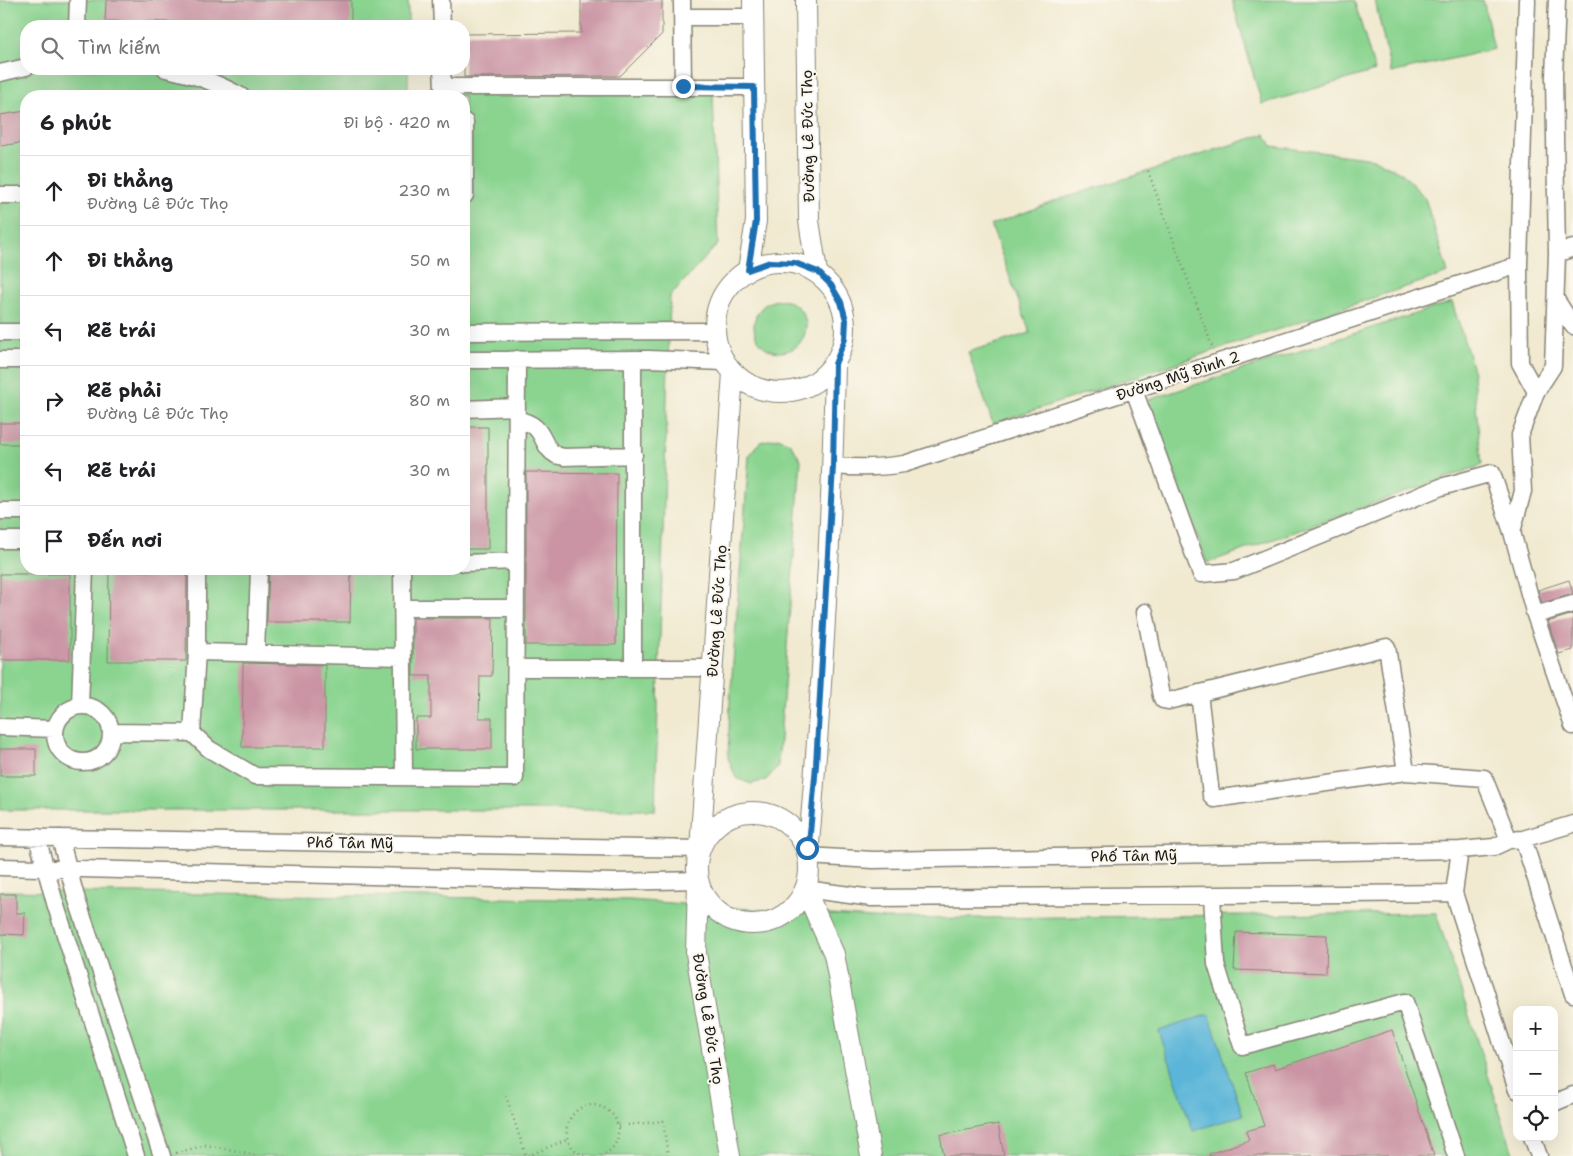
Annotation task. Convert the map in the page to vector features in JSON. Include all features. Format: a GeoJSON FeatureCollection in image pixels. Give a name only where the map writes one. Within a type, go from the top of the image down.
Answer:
{"type":"FeatureCollection","features":[{"type":"Feature","properties":{"kind":"main road","name":"Đường Lê Đức Thọ"},"geometry":{"type":"LineString","coordinates":[[806,0],[809,221],[818,272]]}},
{"type":"Feature","properties":{"kind":"main road"},"geometry":{"type":"LineString","coordinates":[[748,270],[756,221],[754,8]]}},
{"type":"Feature","properties":{"kind":"main road"},"geometry":{"type":"LineString","coordinates":[[808,856],[816,765],[833,466],[835,364],[845,339],[846,320],[841,302],[831,285],[818,272],[795,263],[770,262],[748,270],[732,282],[720,299],[715,318],[716,341],[729,367],[747,384],[763,390],[781,392],[798,390],[814,383],[835,364]]}},
{"type":"Feature","properties":{"kind":"main road","name":"Đường Lê Đức Thọ"},"geometry":{"type":"LineString","coordinates":[[700,849],[714,668],[729,367]]}},
{"type":"Feature","properties":{"kind":"main road"},"geometry":{"type":"LineString","coordinates":[[748,811],[767,813],[784,820],[798,832],[807,848],[808,856],[810,867],[807,886],[798,902],[785,915],[767,922],[749,924],[730,920],[715,909],[703,894],[697,877],[697,858],[703,841],[715,826],[730,816],[748,811]]}},
{"type":"Feature","properties":{"kind":"main road","name":"Đường Lê Đức Thọ"},"geometry":{"type":"LineString","coordinates":[[698,880],[696,953],[730,1156]]}},
{"type":"Feature","properties":{"kind":"main road"},"geometry":{"type":"LineString","coordinates":[[805,889],[834,954],[871,1156]]}},
{"type":"Feature","properties":{"kind":"street"},"geometry":{"type":"LineString","coordinates":[[77,20],[78,0]]}},
{"type":"Feature","properties":{"kind":"street"},"geometry":{"type":"LineString","coordinates":[[441,0],[442,20]]}},
{"type":"Feature","properties":{"kind":"street"},"geometry":{"type":"LineString","coordinates":[[682,0],[683,86]]}},
{"type":"Feature","properties":{"kind":"street"},"geometry":{"type":"LineString","coordinates":[[1526,0],[1520,266],[1520,363],[1536,392]]}},
{"type":"Feature","properties":{"kind":"street"},"geometry":{"type":"LineString","coordinates":[[1512,532],[1523,491],[1520,436],[1536,392],[1554,366],[1557,301],[1565,251],[1554,77],[1557,0]]}},
{"type":"Feature","properties":{"kind":"street"},"geometry":{"type":"LineString","coordinates":[[682,17],[754,8]]}},
{"type":"Feature","properties":{"kind":"street"},"geometry":{"type":"LineString","coordinates":[[0,73],[20,68]]}},
{"type":"Feature","properties":{"kind":"street"},"geometry":{"type":"LineString","coordinates":[[196,75],[230,90]]}},
{"type":"Feature","properties":{"kind":"street"},"geometry":{"type":"LineString","coordinates":[[442,75],[443,87],[754,87]]}},
{"type":"Feature","properties":{"kind":"street"},"geometry":{"type":"LineString","coordinates":[[0,195],[20,195]]}},
{"type":"Feature","properties":{"kind":"street","name":"Đường Mỹ Đình 2"},"geometry":{"type":"LineString","coordinates":[[833,466],[881,468],[904,464],[1520,266]]}},
{"type":"Feature","properties":{"kind":"street"},"geometry":{"type":"LineString","coordinates":[[1557,301],[1573,326]]}},
{"type":"Feature","properties":{"kind":"street"},"geometry":{"type":"LineString","coordinates":[[470,332],[715,331]]}},
{"type":"Feature","properties":{"kind":"street"},"geometry":{"type":"LineString","coordinates":[[0,332],[20,332]]}},
{"type":"Feature","properties":{"kind":"street"},"geometry":{"type":"LineString","coordinates":[[111,732],[192,733],[209,749],[255,776],[515,778],[517,359]]}},
{"type":"Feature","properties":{"kind":"street"},"geometry":{"type":"LineString","coordinates":[[633,359],[633,667]]}},
{"type":"Feature","properties":{"kind":"street"},"geometry":{"type":"LineString","coordinates":[[470,360],[633,359],[729,367]]}},
{"type":"Feature","properties":{"kind":"street"},"geometry":{"type":"LineString","coordinates":[[0,360],[20,360]]}},
{"type":"Feature","properties":{"kind":"street"},"geometry":{"type":"LineString","coordinates":[[1134,390],[1201,574],[1234,571],[1441,487],[1492,473],[1512,532],[1535,615],[1573,726]]}},
{"type":"Feature","properties":{"kind":"street"},"geometry":{"type":"LineString","coordinates":[[470,409],[517,413],[523,421],[533,425],[555,454],[564,457],[634,455]]}},
{"type":"Feature","properties":{"kind":"street"},"geometry":{"type":"LineString","coordinates":[[0,511],[20,511]]}},
{"type":"Feature","properties":{"kind":"street"},"geometry":{"type":"LineString","coordinates":[[0,540],[20,540]]}},
{"type":"Feature","properties":{"kind":"street"},"geometry":{"type":"LineString","coordinates":[[470,562],[516,561]]}},
{"type":"Feature","properties":{"kind":"street"},"geometry":{"type":"LineString","coordinates":[[80,706],[85,575]]}},
{"type":"Feature","properties":{"kind":"street"},"geometry":{"type":"LineString","coordinates":[[192,733],[197,652],[197,575]]}},
{"type":"Feature","properties":{"kind":"street"},"geometry":{"type":"LineString","coordinates":[[256,653],[259,575]]}},
{"type":"Feature","properties":{"kind":"street"},"geometry":{"type":"LineString","coordinates":[[402,575],[404,776]]}},
{"type":"Feature","properties":{"kind":"street"},"geometry":{"type":"LineString","coordinates":[[1535,615],[1573,604]]}},
{"type":"Feature","properties":{"kind":"street"},"geometry":{"type":"LineString","coordinates":[[402,608],[516,608]]}},
{"type":"Feature","properties":{"kind":"street"},"geometry":{"type":"LineString","coordinates":[[1145,612],[1161,696],[1163,700],[1168,701],[1387,647],[1406,772]]}},
{"type":"Feature","properties":{"kind":"street"},"geometry":{"type":"LineString","coordinates":[[197,652],[403,657]]}},
{"type":"Feature","properties":{"kind":"street"},"geometry":{"type":"LineString","coordinates":[[516,668],[714,668]]}},
{"type":"Feature","properties":{"kind":"street"},"geometry":{"type":"LineString","coordinates":[[1199,693],[1211,795],[1214,799],[1406,772],[1484,778],[1516,840],[1573,994]]}},
{"type":"Feature","properties":{"kind":"street"},"geometry":{"type":"LineString","coordinates":[[80,706],[97,710],[104,716],[111,732],[110,742],[106,750],[99,757],[91,761],[81,762],[72,760],[58,748],[55,739],[55,729],[58,721],[64,714],[80,706]]}},
{"type":"Feature","properties":{"kind":"street"},"geometry":{"type":"LineString","coordinates":[[0,727],[55,729]]}},
{"type":"Feature","properties":{"kind":"street","name":"Phố Tân Mỹ"},"geometry":{"type":"LineString","coordinates":[[808,856],[873,860],[1460,850],[1494,847],[1573,824]]}},
{"type":"Feature","properties":{"kind":"street","name":"Phố Tân Mỹ"},"geometry":{"type":"LineString","coordinates":[[0,837],[700,849]]}},
{"type":"Feature","properties":{"kind":"street"},"geometry":{"type":"LineString","coordinates":[[37,837],[55,903],[136,1156]]}},
{"type":"Feature","properties":{"kind":"street"},"geometry":{"type":"LineString","coordinates":[[60,838],[80,906],[162,1156]]}},
{"type":"Feature","properties":{"kind":"street"},"geometry":{"type":"LineString","coordinates":[[1460,850],[1454,893],[1513,1077]]}},
{"type":"Feature","properties":{"kind":"street"},"geometry":{"type":"LineString","coordinates":[[0,867],[615,882],[698,880]]}},
{"type":"Feature","properties":{"kind":"street"},"geometry":{"type":"LineString","coordinates":[[805,889],[872,898],[1454,893]]}},
{"type":"Feature","properties":{"kind":"street"},"geometry":{"type":"LineString","coordinates":[[1212,896],[1216,964],[1242,1046],[1404,1002],[1456,1156]]}},
{"type":"Feature","properties":{"kind":"street"},"geometry":{"type":"LineString","coordinates":[[1558,1101],[1573,1095]]}},
{"type":"Feature","properties":{"kind":"street"},"geometry":{"type":"LineString","coordinates":[[1533,1141],[1539,1156]]}},
{"type":"Feature","properties":{"kind":"path"},"geometry":{"type":"LineString","coordinates":[[1148,171],[1218,363]]}},
{"type":"Feature","properties":{"kind":"path"},"geometry":{"type":"LineString","coordinates":[[506,1096],[527,1156],[567,1140]]}},
{"type":"Feature","properties":{"kind":"path"},"geometry":{"type":"LineString","coordinates":[[584,1156],[577,1153],[571,1147],[567,1140],[566,1131],[572,1115],[578,1109],[594,1105],[603,1107],[610,1112],[616,1118],[618,1126],[616,1144],[602,1156]]}},
{"type":"Feature","properties":{"kind":"path"},"geometry":{"type":"LineString","coordinates":[[618,1126],[663,1121],[668,1156]]}},
{"type":"Feature","properties":{"kind":"path"},"geometry":{"type":"LineString","coordinates":[[162,1156],[206,1145],[256,1156]]}},
{"type":"Feature","properties":{"kind":"green space"},"geometry":{"type":"Polygon","coordinates":[[[0,0],[408,0],[408,20],[20,20],[20,75],[408,75],[408,90],[20,90],[20,575],[470,575],[470,94],[713,92],[718,244],[670,296],[655,810],[0,810],[0,0]]]}},
{"type":"Feature","properties":{"kind":"green space"},"geometry":{"type":"Polygon","coordinates":[[[1232,0],[1354,0],[1375,71],[1262,104],[1232,0]]]}},
{"type":"Feature","properties":{"kind":"green space"},"geometry":{"type":"Polygon","coordinates":[[[1375,0],[1483,0],[1494,49],[1391,73],[1375,0]]]}},
{"type":"Feature","properties":{"kind":"green space"},"geometry":{"type":"Polygon","coordinates":[[[1265,134],[1272,146],[1374,159],[1402,173],[1425,198],[1448,273],[993,424],[968,352],[1030,333],[991,225],[1061,199],[1265,134]]]}},
{"type":"Feature","properties":{"kind":"green space"},"geometry":{"type":"Polygon","coordinates":[[[775,300],[785,300],[799,307],[806,321],[806,331],[799,345],[785,352],[775,352],[765,348],[758,341],[754,331],[754,321],[758,311],[765,304],[775,300]]]}},
{"type":"Feature","properties":{"kind":"green space"},"geometry":{"type":"Polygon","coordinates":[[[1452,302],[1472,366],[1482,465],[1207,563],[1148,400],[1452,302]]]}},
{"type":"Feature","properties":{"kind":"green space"},"geometry":{"type":"Polygon","coordinates":[[[778,438],[790,443],[801,460],[778,766],[766,780],[751,784],[736,778],[728,758],[730,701],[749,456],[760,442],[778,438]]]}},
{"type":"Feature","properties":{"kind":"green space"},"geometry":{"type":"Polygon","coordinates":[[[0,891],[630,900],[885,919],[1436,913],[1514,1156],[0,1156],[0,891]]]}},
{"type":"Feature","properties":{"kind":"water"},"geometry":{"type":"Polygon","coordinates":[[[1209,1014],[1243,1115],[1193,1131],[1159,1031],[1209,1014]]]}},
{"type":"Feature","properties":{"kind":"building"},"geometry":{"type":"Polygon","coordinates":[[[106,0],[351,0],[351,20],[105,20],[106,0]]]}},
{"type":"Feature","properties":{"kind":"building"},"geometry":{"type":"Polygon","coordinates":[[[581,0],[662,0],[662,34],[620,76],[464,77],[464,75],[470,75],[470,34],[581,33],[581,0]]]}},
{"type":"Feature","properties":{"kind":"building"},"geometry":{"type":"Polygon","coordinates":[[[20,112],[20,143],[0,146],[0,115],[20,112]]]}},
{"type":"Feature","properties":{"kind":"building"},"geometry":{"type":"Polygon","coordinates":[[[0,423],[20,423],[20,444],[0,444],[0,423]]]}},
{"type":"Feature","properties":{"kind":"building"},"geometry":{"type":"Polygon","coordinates":[[[470,427],[488,427],[488,549],[470,549],[470,427]]]}},
{"type":"Feature","properties":{"kind":"building"},"geometry":{"type":"Polygon","coordinates":[[[526,472],[617,473],[616,645],[526,645],[526,472]]]}},
{"type":"Feature","properties":{"kind":"building"},"geometry":{"type":"Polygon","coordinates":[[[0,574],[70,575],[70,660],[0,660],[0,574]]]}},
{"type":"Feature","properties":{"kind":"building"},"geometry":{"type":"Polygon","coordinates":[[[109,575],[187,575],[186,661],[108,661],[109,575]]]}},
{"type":"Feature","properties":{"kind":"building"},"geometry":{"type":"Polygon","coordinates":[[[269,575],[351,575],[350,622],[267,622],[269,575]]]}},
{"type":"Feature","properties":{"kind":"building"},"geometry":{"type":"Polygon","coordinates":[[[1569,580],[1573,594],[1542,603],[1538,590],[1569,580]]]}},
{"type":"Feature","properties":{"kind":"building"},"geometry":{"type":"Polygon","coordinates":[[[1573,614],[1573,650],[1559,654],[1548,622],[1573,614]]]}},
{"type":"Feature","properties":{"kind":"building"},"geometry":{"type":"Polygon","coordinates":[[[413,618],[493,618],[492,676],[480,676],[479,718],[492,718],[492,749],[416,749],[416,718],[431,718],[431,676],[413,676],[413,618]]]}},
{"type":"Feature","properties":{"kind":"building"},"geometry":{"type":"Polygon","coordinates":[[[243,663],[325,665],[325,747],[242,747],[243,663]]]}},
{"type":"Feature","properties":{"kind":"building"},"geometry":{"type":"Polygon","coordinates":[[[0,749],[36,749],[36,776],[0,776],[0,749]]]}},
{"type":"Feature","properties":{"kind":"building"},"geometry":{"type":"Polygon","coordinates":[[[0,894],[16,894],[16,913],[25,913],[24,935],[0,934],[0,894]]]}},
{"type":"Feature","properties":{"kind":"building"},"geometry":{"type":"Polygon","coordinates":[[[1236,932],[1327,935],[1326,973],[1234,970],[1236,932]]]}},
{"type":"Feature","properties":{"kind":"building"},"geometry":{"type":"Polygon","coordinates":[[[1392,1030],[1434,1156],[1209,1156],[1209,1154],[1249,1140],[1246,1131],[1264,1126],[1246,1073],[1273,1064],[1275,1069],[1392,1030]]]}},
{"type":"Feature","properties":{"kind":"building"},"geometry":{"type":"Polygon","coordinates":[[[998,1124],[1004,1156],[944,1156],[940,1135],[998,1124]]]}},
{"type":"Feature","properties":{"kind":"route"},"geometry":{"type":"LineString","coordinates":[[683,86],[754,87],[756,221],[748,270],[770,262],[795,263],[818,272],[831,285],[841,302],[846,320],[845,339],[835,364],[833,466],[816,765],[808,856],[807,848]]}}]}
